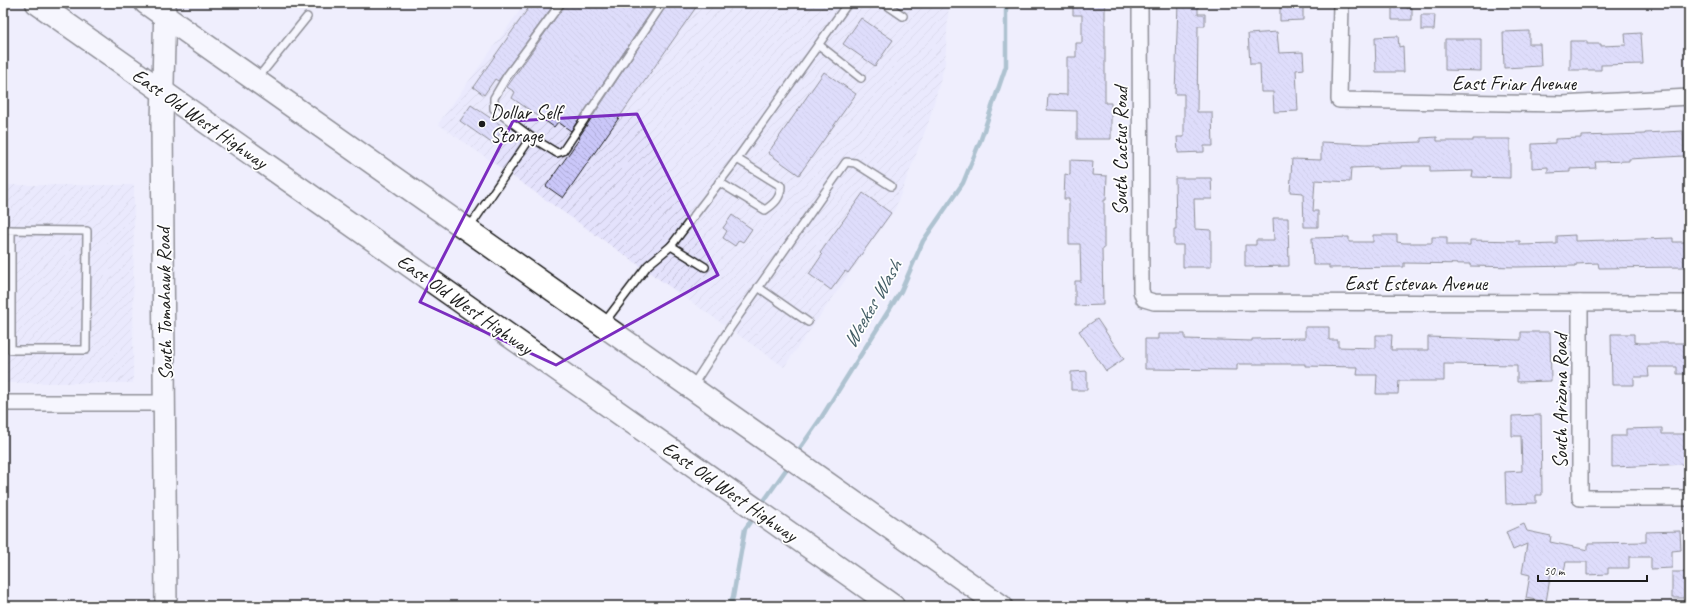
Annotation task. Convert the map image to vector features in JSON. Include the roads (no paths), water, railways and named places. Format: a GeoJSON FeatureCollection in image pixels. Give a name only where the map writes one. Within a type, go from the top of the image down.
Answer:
{"type":"FeatureCollection","features":[{"type":"Feature","properties":{"kind":"main road","name":"East Old West Highway"},"geometry":{"type":"LineString","coordinates":[[37,3],[893,606]]}},
{"type":"Feature","properties":{"kind":"main road"},"geometry":{"type":"LineString","coordinates":[[146,3],[165,10],[256,80],[1002,606]]}},
{"type":"Feature","properties":{"kind":"main road","name":"South Tomahawk Road"},"geometry":{"type":"LineString","coordinates":[[165,10],[163,91],[166,606]]}},
{"type":"Feature","properties":{"kind":"street","name":"South Cactus Road"},"geometry":{"type":"LineString","coordinates":[[1140,3],[1141,291],[1144,299]]}},
{"type":"Feature","properties":{"kind":"street","name":"East Friar Avenue"},"geometry":{"type":"LineString","coordinates":[[1341,3],[1339,100],[1562,104],[1689,97]]}},
{"type":"Feature","properties":{"kind":"street","name":"East Estevan Avenue"},"geometry":{"type":"LineString","coordinates":[[1144,299],[1154,302],[1689,303]]}},
{"type":"Feature","properties":{"kind":"street","name":"South Arizona Road"},"geometry":{"type":"LineString","coordinates":[[1580,303],[1580,498],[1689,498]]}},
{"type":"Feature","properties":{"kind":"street"},"geometry":{"type":"LineString","coordinates":[[3,403],[165,403]]}},
{"type":"Feature","properties":{"kind":"lane"},"geometry":{"type":"LineString","coordinates":[[561,3],[507,76],[494,98],[494,109],[531,137],[557,154],[563,151],[663,3]]}},
{"type":"Feature","properties":{"kind":"lane"},"geometry":{"type":"LineString","coordinates":[[603,325],[648,265],[671,246],[737,158],[848,3]]}},
{"type":"Feature","properties":{"kind":"lane"},"geometry":{"type":"LineString","coordinates":[[884,3],[903,16]]}},
{"type":"Feature","properties":{"kind":"lane"},"geometry":{"type":"LineString","coordinates":[[256,80],[307,16]]}},
{"type":"Feature","properties":{"kind":"lane"},"geometry":{"type":"LineString","coordinates":[[819,44],[861,78]]}},
{"type":"Feature","properties":{"kind":"lane"},"geometry":{"type":"LineString","coordinates":[[468,230],[531,137]]}},
{"type":"Feature","properties":{"kind":"lane"},"geometry":{"type":"LineString","coordinates":[[719,182],[765,210],[774,204],[781,194],[781,186],[737,158]]}},
{"type":"Feature","properties":{"kind":"lane"},"geometry":{"type":"LineString","coordinates":[[692,387],[758,288],[846,162],[855,163],[891,186]]}},
{"type":"Feature","properties":{"kind":"lane"},"geometry":{"type":"LineString","coordinates":[[3,230],[11,230],[87,231],[86,350],[11,350],[11,230]]}},
{"type":"Feature","properties":{"kind":"lane"},"geometry":{"type":"LineString","coordinates":[[671,246],[705,267]]}},
{"type":"Feature","properties":{"kind":"lane"},"geometry":{"type":"LineString","coordinates":[[758,288],[808,322]]}},
{"type":"Feature","properties":{"kind":"waterway","name":"Weekes Wash"},"geometry":{"type":"LineString","coordinates":[[796,454],[821,418],[901,291],[923,241],[963,183],[981,139],[1006,66],[1006,3]]}},
{"type":"Feature","properties":{"kind":"waterway","name":"Weekes Wash"},"geometry":{"type":"LineString","coordinates":[[761,505],[790,464]]}},
{"type":"Feature","properties":{"kind":"waterway","name":"Weekes Wash"},"geometry":{"type":"LineString","coordinates":[[729,606],[733,597],[745,529],[755,515]]}},
{"type":"Feature","properties":{"kind":"place","name":"Dollar Self Storage"},"geometry":{"type":"Point","coordinates":[482,124]}}]}
